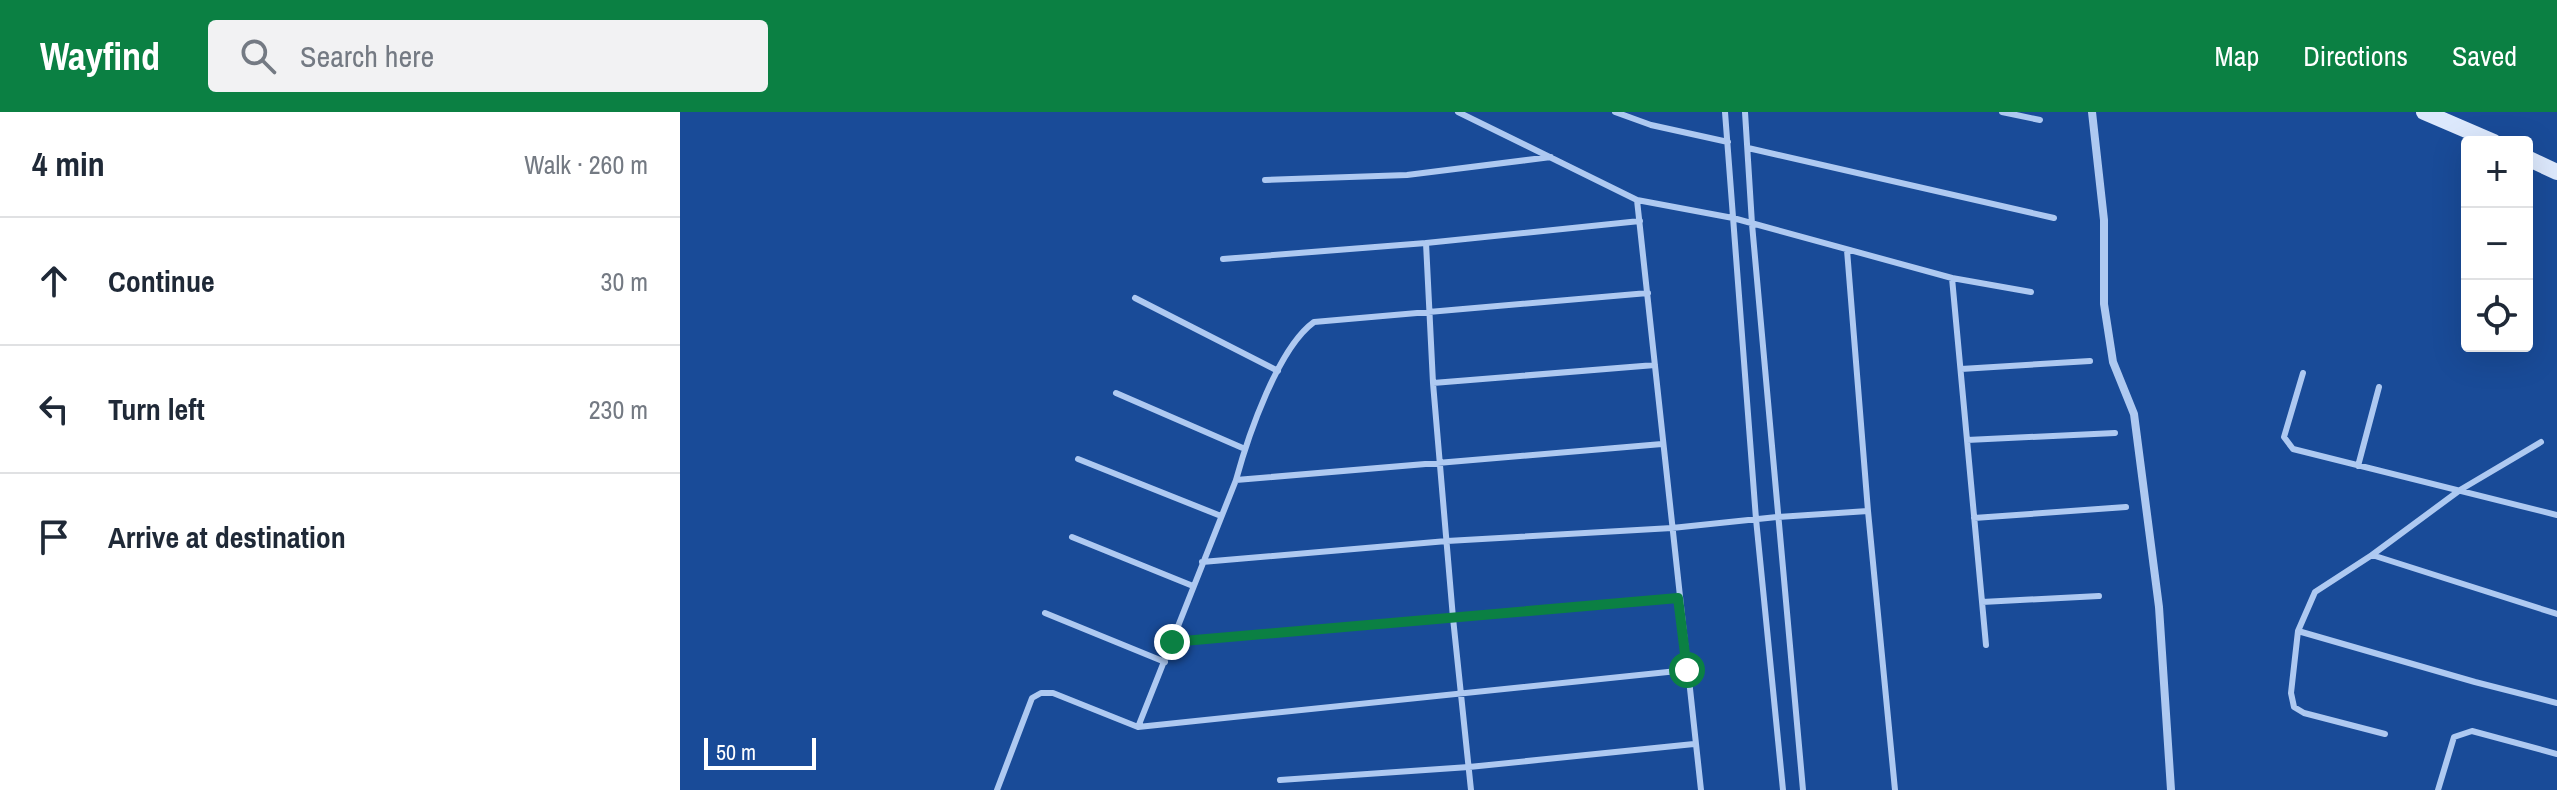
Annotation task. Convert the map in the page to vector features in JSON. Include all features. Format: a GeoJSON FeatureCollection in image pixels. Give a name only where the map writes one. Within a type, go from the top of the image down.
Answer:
{"type":"FeatureCollection","features":[{"type":"Feature","properties":{"kind":"street"},"geometry":{"type":"LineString","coordinates":[[2092,112],[2104,220],[2104,304],[2113,362],[2134,414],[2159,607],[2171,790]]}},
{"type":"Feature","properties":{"kind":"street"},"geometry":{"type":"LineString","coordinates":[[2424,112],[2480,136]]}},
{"type":"Feature","properties":{"kind":"street"},"geometry":{"type":"LineString","coordinates":[[2533,161],[2557,172]]}},
{"type":"Feature","properties":{"kind":"lane"},"geometry":{"type":"LineString","coordinates":[[1458,112],[1637,200],[1733,218],[1952,278],[2031,292]]}},
{"type":"Feature","properties":{"kind":"lane"},"geometry":{"type":"LineString","coordinates":[[1615,112],[1651,125],[1728,142]]}},
{"type":"Feature","properties":{"kind":"lane"},"geometry":{"type":"LineString","coordinates":[[1725,112],[1756,519],[1783,790]]}},
{"type":"Feature","properties":{"kind":"lane"},"geometry":{"type":"LineString","coordinates":[[1745,112],[1777,517],[1803,790]]}},
{"type":"Feature","properties":{"kind":"lane"},"geometry":{"type":"LineString","coordinates":[[2002,112],[2040,120]]}},
{"type":"Feature","properties":{"kind":"lane"},"geometry":{"type":"LineString","coordinates":[[1748,148],[2054,218]]}},
{"type":"Feature","properties":{"kind":"lane"},"geometry":{"type":"LineString","coordinates":[[1265,180],[1407,175],[1551,157]]}},
{"type":"Feature","properties":{"kind":"lane"},"geometry":{"type":"LineString","coordinates":[[1637,200],[1701,790]]}},
{"type":"Feature","properties":{"kind":"lane"},"geometry":{"type":"LineString","coordinates":[[1223,259],[1426,243],[1640,221]]}},
{"type":"Feature","properties":{"kind":"lane"},"geometry":{"type":"LineString","coordinates":[[1426,243],[1433,383],[1471,790]]}},
{"type":"Feature","properties":{"kind":"lane"},"geometry":{"type":"LineString","coordinates":[[1847,250],[1892,789]]}},
{"type":"Feature","properties":{"kind":"lane"},"geometry":{"type":"LineString","coordinates":[[1952,278],[1986,645]]}},
{"type":"Feature","properties":{"kind":"lane"},"geometry":{"type":"LineString","coordinates":[[1138,727],[1236,480],[1245,449],[1278,371],[1301,332],[1314,322],[1648,293]]}},
{"type":"Feature","properties":{"kind":"lane"},"geometry":{"type":"LineString","coordinates":[[1135,298],[1278,371]]}},
{"type":"Feature","properties":{"kind":"lane"},"geometry":{"type":"LineString","coordinates":[[1961,369],[2090,361]]}},
{"type":"Feature","properties":{"kind":"lane"},"geometry":{"type":"LineString","coordinates":[[1433,383],[1655,365]]}},
{"type":"Feature","properties":{"kind":"lane"},"geometry":{"type":"LineString","coordinates":[[2303,373],[2284,437],[2293,449],[2557,515]]}},
{"type":"Feature","properties":{"kind":"lane"},"geometry":{"type":"LineString","coordinates":[[2358,466],[2379,387]]}},
{"type":"Feature","properties":{"kind":"lane"},"geometry":{"type":"LineString","coordinates":[[1116,393],[1245,449]]}},
{"type":"Feature","properties":{"kind":"lane"},"geometry":{"type":"LineString","coordinates":[[1967,440],[2115,433]]}},
{"type":"Feature","properties":{"kind":"lane"},"geometry":{"type":"LineString","coordinates":[[2385,734],[2304,713],[2294,707],[2291,693],[2298,631],[2315,592],[2372,555],[2460,490],[2541,442]]}},
{"type":"Feature","properties":{"kind":"lane"},"geometry":{"type":"LineString","coordinates":[[1236,480],[1662,444]]}},
{"type":"Feature","properties":{"kind":"lane"},"geometry":{"type":"LineString","coordinates":[[1078,459],[1221,516]]}},
{"type":"Feature","properties":{"kind":"lane"},"geometry":{"type":"LineString","coordinates":[[1974,518],[2126,507]]}},
{"type":"Feature","properties":{"kind":"lane"},"geometry":{"type":"LineString","coordinates":[[1202,562],[1868,511]]}},
{"type":"Feature","properties":{"kind":"lane"},"geometry":{"type":"LineString","coordinates":[[1072,537],[1193,586]]}},
{"type":"Feature","properties":{"kind":"lane"},"geometry":{"type":"LineString","coordinates":[[2372,555],[2557,614]]}},
{"type":"Feature","properties":{"kind":"lane"},"geometry":{"type":"LineString","coordinates":[[1982,602],[2099,596]]}},
{"type":"Feature","properties":{"kind":"lane"},"geometry":{"type":"LineString","coordinates":[[1172,642],[1678,598]]}},
{"type":"Feature","properties":{"kind":"lane"},"geometry":{"type":"LineString","coordinates":[[1045,613],[1165,662]]}},
{"type":"Feature","properties":{"kind":"lane"},"geometry":{"type":"LineString","coordinates":[[2298,631],[2557,703]]}},
{"type":"Feature","properties":{"kind":"lane"},"geometry":{"type":"LineString","coordinates":[[997,790],[1032,698],[1041,693],[1053,693],[1138,727],[1687,670]]}},
{"type":"Feature","properties":{"kind":"lane"},"geometry":{"type":"LineString","coordinates":[[2438,790],[2454,737],[2462,733],[2472,731],[2557,754]]}},
{"type":"Feature","properties":{"kind":"lane"},"geometry":{"type":"LineString","coordinates":[[1280,780],[1469,767],[1694,744]]}},
{"type":"Feature","properties":{"kind":"route"},"geometry":{"type":"LineString","coordinates":[[1172,642],[1678,598],[1687,670]]}}]}
